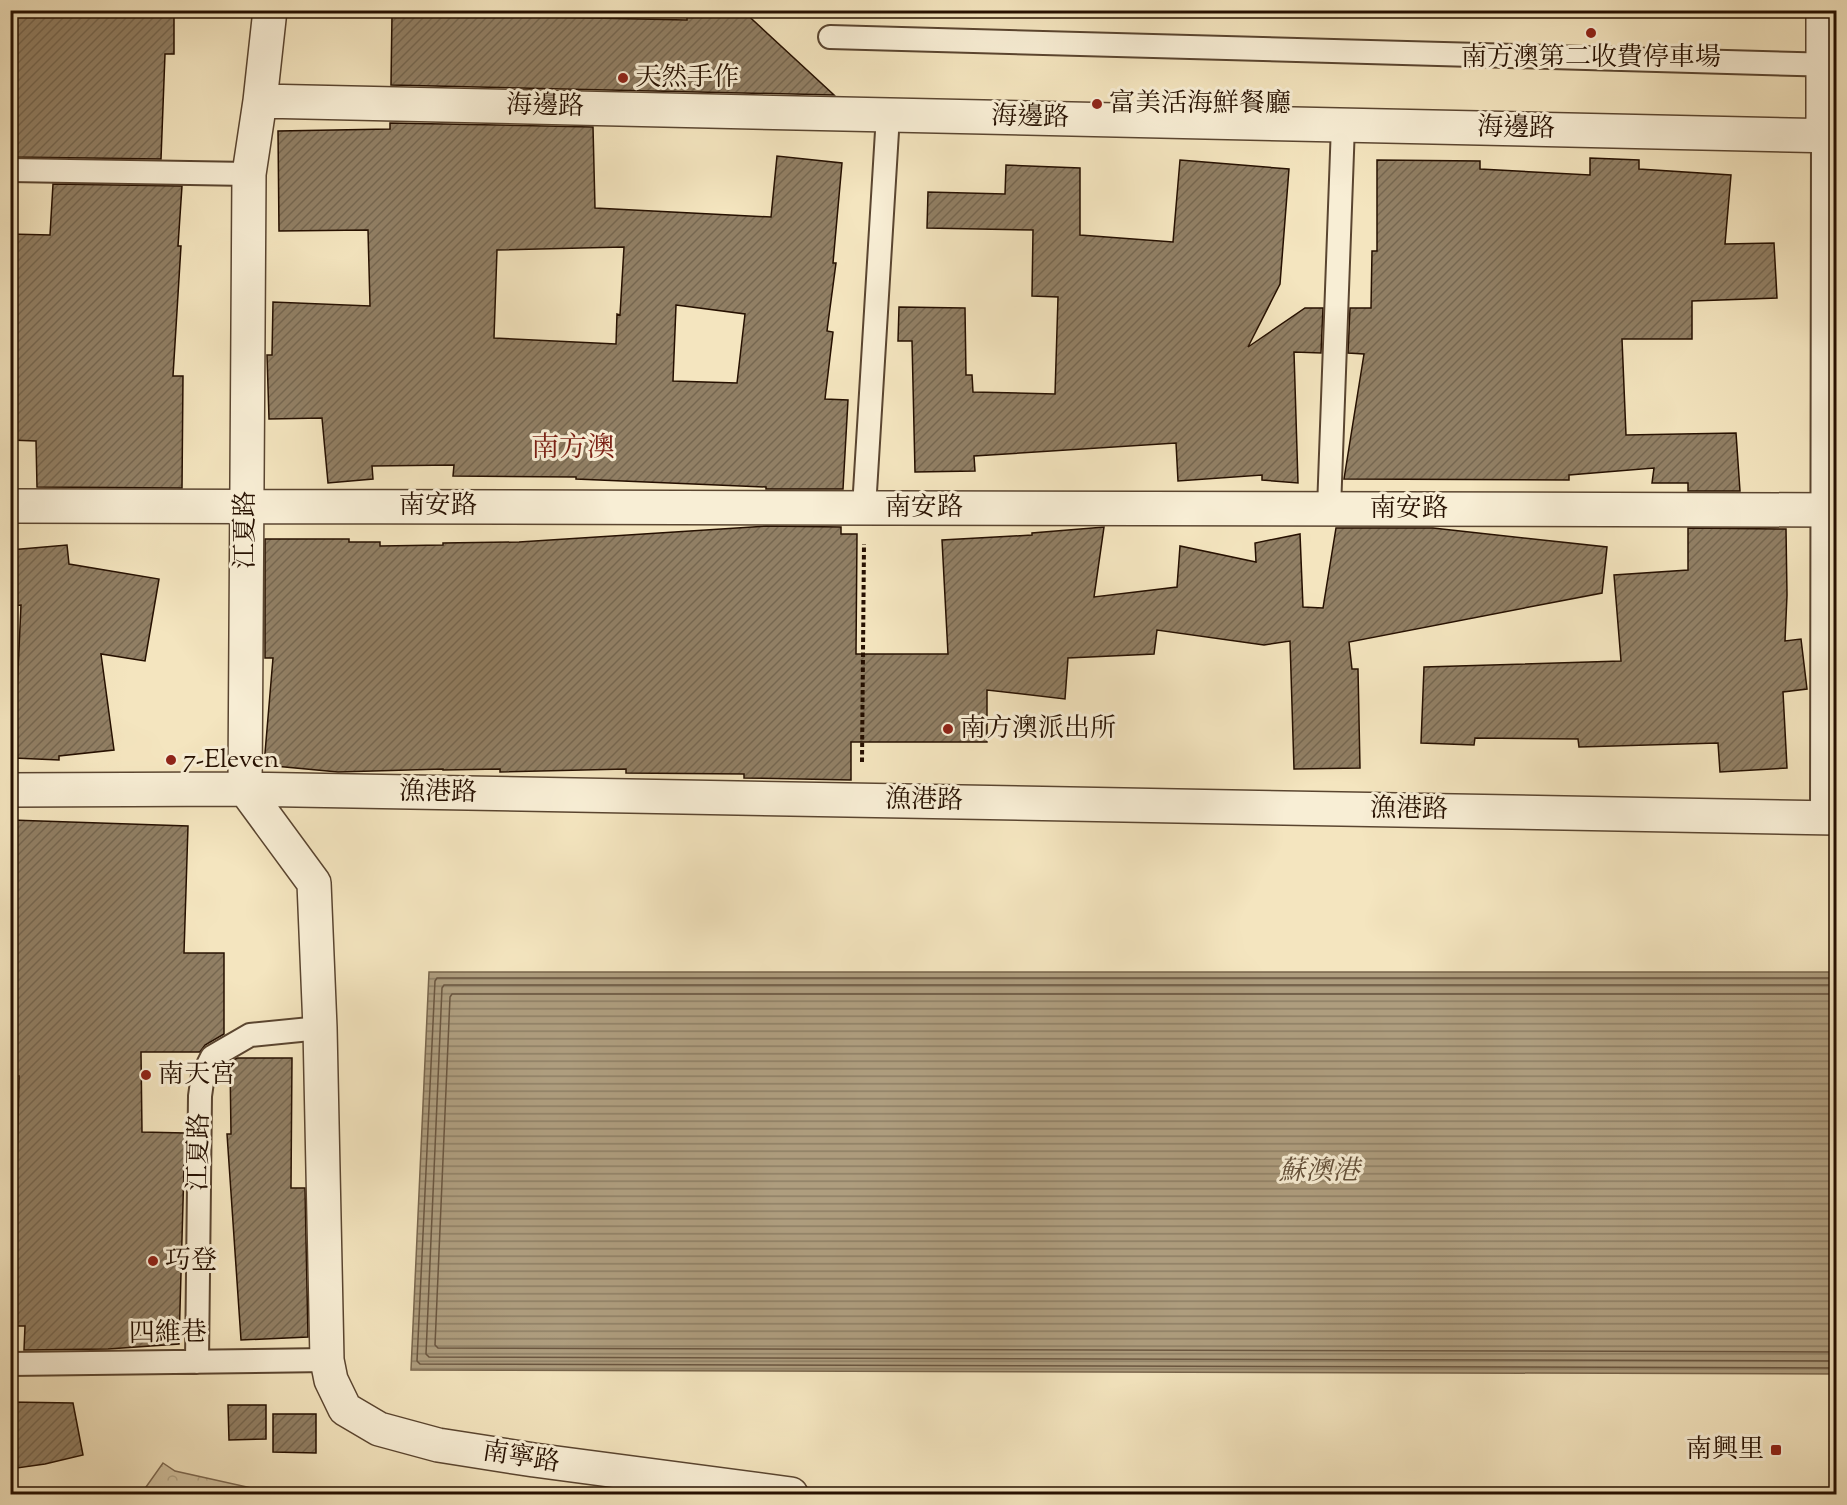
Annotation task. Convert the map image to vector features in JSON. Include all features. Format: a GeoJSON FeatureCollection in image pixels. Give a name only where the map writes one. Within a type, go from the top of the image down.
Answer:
{"type":"FeatureCollection","features":[{"type":"Feature","properties":{"kind":"street","name":"江夏路"},"geometry":{"type":"LineString","coordinates":[[245,789],[249,174],[270,10]]}},
{"type":"Feature","properties":{"kind":"street"},"geometry":{"type":"LineString","coordinates":[[1823,10],[1830,65],[1830,136]]}},
{"type":"Feature","properties":{"kind":"street","name":"海邊路"},"geometry":{"type":"LineString","coordinates":[[260,101],[1830,136]]}},
{"type":"Feature","properties":{"kind":"street","name":"南安路"},"geometry":{"type":"LineString","coordinates":[[10,506],[1830,510]]}},
{"type":"Feature","properties":{"kind":"street"},"geometry":{"type":"LineString","coordinates":[[245,789],[314,883],[320,1028],[327,1360]]}},
{"type":"Feature","properties":{"kind":"street","name":"漁港路"},"geometry":{"type":"LineString","coordinates":[[10,790],[245,789],[1829,818]]}},
{"type":"Feature","properties":{"kind":"street","name":"南寧路"},"geometry":{"type":"LineString","coordinates":[[327,1360],[331,1380],[345,1409],[379,1429],[438,1445],[523,1459],[791,1494]]}},
{"type":"Feature","properties":{"kind":"lane"},"geometry":{"type":"LineString","coordinates":[[830,37],[1830,65]]}},
{"type":"Feature","properties":{"kind":"lane"},"geometry":{"type":"LineString","coordinates":[[864,508],[888,115]]}},
{"type":"Feature","properties":{"kind":"lane"},"geometry":{"type":"LineString","coordinates":[[1329,509],[1343,125]]}},
{"type":"Feature","properties":{"kind":"lane"},"geometry":{"type":"LineString","coordinates":[[1829,818],[1830,136]]}},
{"type":"Feature","properties":{"kind":"lane"},"geometry":{"type":"LineString","coordinates":[[10,170],[249,174]]}},
{"type":"Feature","properties":{"kind":"lane","name":"江夏路"},"geometry":{"type":"LineString","coordinates":[[197,1362],[200,1096],[203,1076],[212,1057],[250,1035],[320,1028]]}},
{"type":"Feature","properties":{"kind":"lane","name":"四維巷"},"geometry":{"type":"LineString","coordinates":[[10,1364],[327,1360]]}},
{"type":"Feature","properties":{"kind":"path"},"geometry":{"type":"LineString","coordinates":[[861,800],[864,508]]}},
{"type":"Feature","properties":{"kind":"green space"},"geometry":{"type":"Polygon","coordinates":[[[163,1463],[175,1471],[278,1494],[141,1494],[163,1463]]]}},
{"type":"Feature","properties":{"kind":"water","name":"蘇澳港"},"geometry":{"type":"Polygon","coordinates":[[[429,972],[1836,972],[1836,1374],[411,1370],[429,972]]]}},
{"type":"Feature","properties":{"kind":"building"},"geometry":{"type":"Polygon","coordinates":[[[10,10],[174,10],[174,54],[165,54],[161,159],[10,157],[10,10]]]}},
{"type":"Feature","properties":{"kind":"building"},"geometry":{"type":"Polygon","coordinates":[[[687,10],[742,10],[834,95],[391,85],[392,14],[687,20],[687,10]]]}},
{"type":"Feature","properties":{"kind":"building"},"geometry":{"type":"Polygon","coordinates":[[[390,123],[593,127],[595,208],[771,217],[777,156],[842,163],[833,263],[836,263],[827,331],[833,332],[825,399],[848,400],[843,489],[766,489],[766,487],[576,479],[576,477],[453,476],[454,465],[372,466],[373,479],[328,483],[322,418],[269,419],[267,355],[272,355],[273,302],[370,306],[368,230],[279,231],[278,131],[390,129],[390,123]],[[624,247],[497,250],[494,338],[616,344],[624,247]],[[676,305],[673,381],[737,383],[745,314],[676,305]]]}},
{"type":"Feature","properties":{"kind":"building"},"geometry":{"type":"Polygon","coordinates":[[[1590,158],[1639,160],[1639,169],[1731,175],[1725,244],[1774,243],[1777,298],[1692,301],[1692,339],[1622,339],[1626,435],[1736,433],[1740,491],[1688,491],[1688,483],[1652,483],[1654,468],[1569,475],[1569,480],[1344,479],[1364,354],[1348,353],[1350,308],[1371,308],[1372,251],[1377,251],[1377,160],[1480,161],[1480,169],[1590,175],[1590,158]]]}},
{"type":"Feature","properties":{"kind":"building"},"geometry":{"type":"Polygon","coordinates":[[[1180,160],[1289,169],[1280,284],[1248,347],[1305,308],[1323,308],[1321,353],[1294,352],[1298,483],[1262,480],[1262,475],[1178,481],[1176,443],[974,456],[975,471],[915,472],[912,341],[898,341],[899,307],[965,308],[966,375],[972,375],[973,392],[1055,394],[1058,297],[1032,296],[1033,230],[927,228],[928,192],[1005,194],[1006,165],[1080,168],[1080,235],[1173,242],[1180,160]]]}},
{"type":"Feature","properties":{"kind":"building"},"geometry":{"type":"Polygon","coordinates":[[[53,184],[182,186],[178,246],[181,246],[173,376],[183,376],[182,488],[37,487],[36,441],[10,440],[10,234],[50,235],[53,184]]]}},
{"type":"Feature","properties":{"kind":"building"},"geometry":{"type":"Polygon","coordinates":[[[766,526],[841,527],[841,534],[857,534],[856,654],[948,654],[942,540],[1032,535],[1032,533],[1104,527],[1094,597],[1177,587],[1180,546],[1256,562],[1255,543],[1300,534],[1303,607],[1323,608],[1336,528],[1433,528],[1607,547],[1602,593],[1349,642],[1352,669],[1358,669],[1360,768],[1294,769],[1290,641],[1264,645],[1157,630],[1154,654],[1068,658],[1065,699],[987,690],[987,742],[851,742],[851,780],[744,778],[744,774],[626,773],[626,769],[500,772],[500,769],[443,769],[338,772],[264,765],[273,658],[265,658],[265,539],[349,539],[349,542],[380,542],[380,546],[443,545],[443,543],[519,542],[766,526]]]}},
{"type":"Feature","properties":{"kind":"building"},"geometry":{"type":"Polygon","coordinates":[[[1688,528],[1786,529],[1785,641],[1801,639],[1807,689],[1783,692],[1787,768],[1720,772],[1718,743],[1579,747],[1578,739],[1475,738],[1474,745],[1421,743],[1424,667],[1621,661],[1614,575],[1688,570],[1688,528]]]}},
{"type":"Feature","properties":{"kind":"building"},"geometry":{"type":"Polygon","coordinates":[[[67,545],[69,564],[159,579],[145,661],[101,654],[114,750],[59,756],[59,760],[14,758],[21,605],[10,606],[10,550],[67,545]]]}},
{"type":"Feature","properties":{"kind":"building"},"geometry":{"type":"Polygon","coordinates":[[[11,820],[188,826],[184,953],[224,953],[224,1034],[205,1045],[200,1052],[141,1052],[142,1132],[185,1133],[179,1344],[108,1349],[24,1350],[25,1326],[10,1326],[11,1174],[17,1174],[19,1076],[10,1076],[11,820]]]}},
{"type":"Feature","properties":{"kind":"building"},"geometry":{"type":"Polygon","coordinates":[[[237,1058],[292,1058],[291,1188],[305,1188],[308,1337],[241,1340],[227,1134],[231,1134],[230,1062],[237,1058]]]}},
{"type":"Feature","properties":{"kind":"building"},"geometry":{"type":"Polygon","coordinates":[[[10,1402],[73,1403],[83,1455],[10,1469],[10,1402]]]}},
{"type":"Feature","properties":{"kind":"building"},"geometry":{"type":"Polygon","coordinates":[[[228,1405],[266,1405],[266,1439],[229,1440],[228,1405]]]}},
{"type":"Feature","properties":{"kind":"building"},"geometry":{"type":"Polygon","coordinates":[[[273,1414],[316,1414],[316,1453],[273,1452],[273,1414]]]}},
{"type":"Feature","properties":{"kind":"place","name":"南方澳第二收費停車場"},"geometry":{"type":"Point","coordinates":[1591,33]}},
{"type":"Feature","properties":{"kind":"place","name":"天然手作"},"geometry":{"type":"Point","coordinates":[623,78]}},
{"type":"Feature","properties":{"kind":"place","name":"富美活海鮮餐廳"},"geometry":{"type":"Point","coordinates":[1097,104]}},
{"type":"Feature","properties":{"kind":"place","name":"南方澳派出所"},"geometry":{"type":"Point","coordinates":[948,729]}},
{"type":"Feature","properties":{"kind":"place","name":"7-Eleven"},"geometry":{"type":"Point","coordinates":[171,760]}},
{"type":"Feature","properties":{"kind":"place","name":"南天宮"},"geometry":{"type":"Point","coordinates":[146,1075]}},
{"type":"Feature","properties":{"kind":"place","name":"巧登"},"geometry":{"type":"Point","coordinates":[153,1261]}},
{"type":"Feature","properties":{"kind":"place","name":"南興里"},"geometry":{"type":"Point","coordinates":[1776,1450]}},
{"type":"Feature","properties":{"kind":"district","name":"南方澳"},"geometry":{"type":"Point","coordinates":[573,449]}}]}
